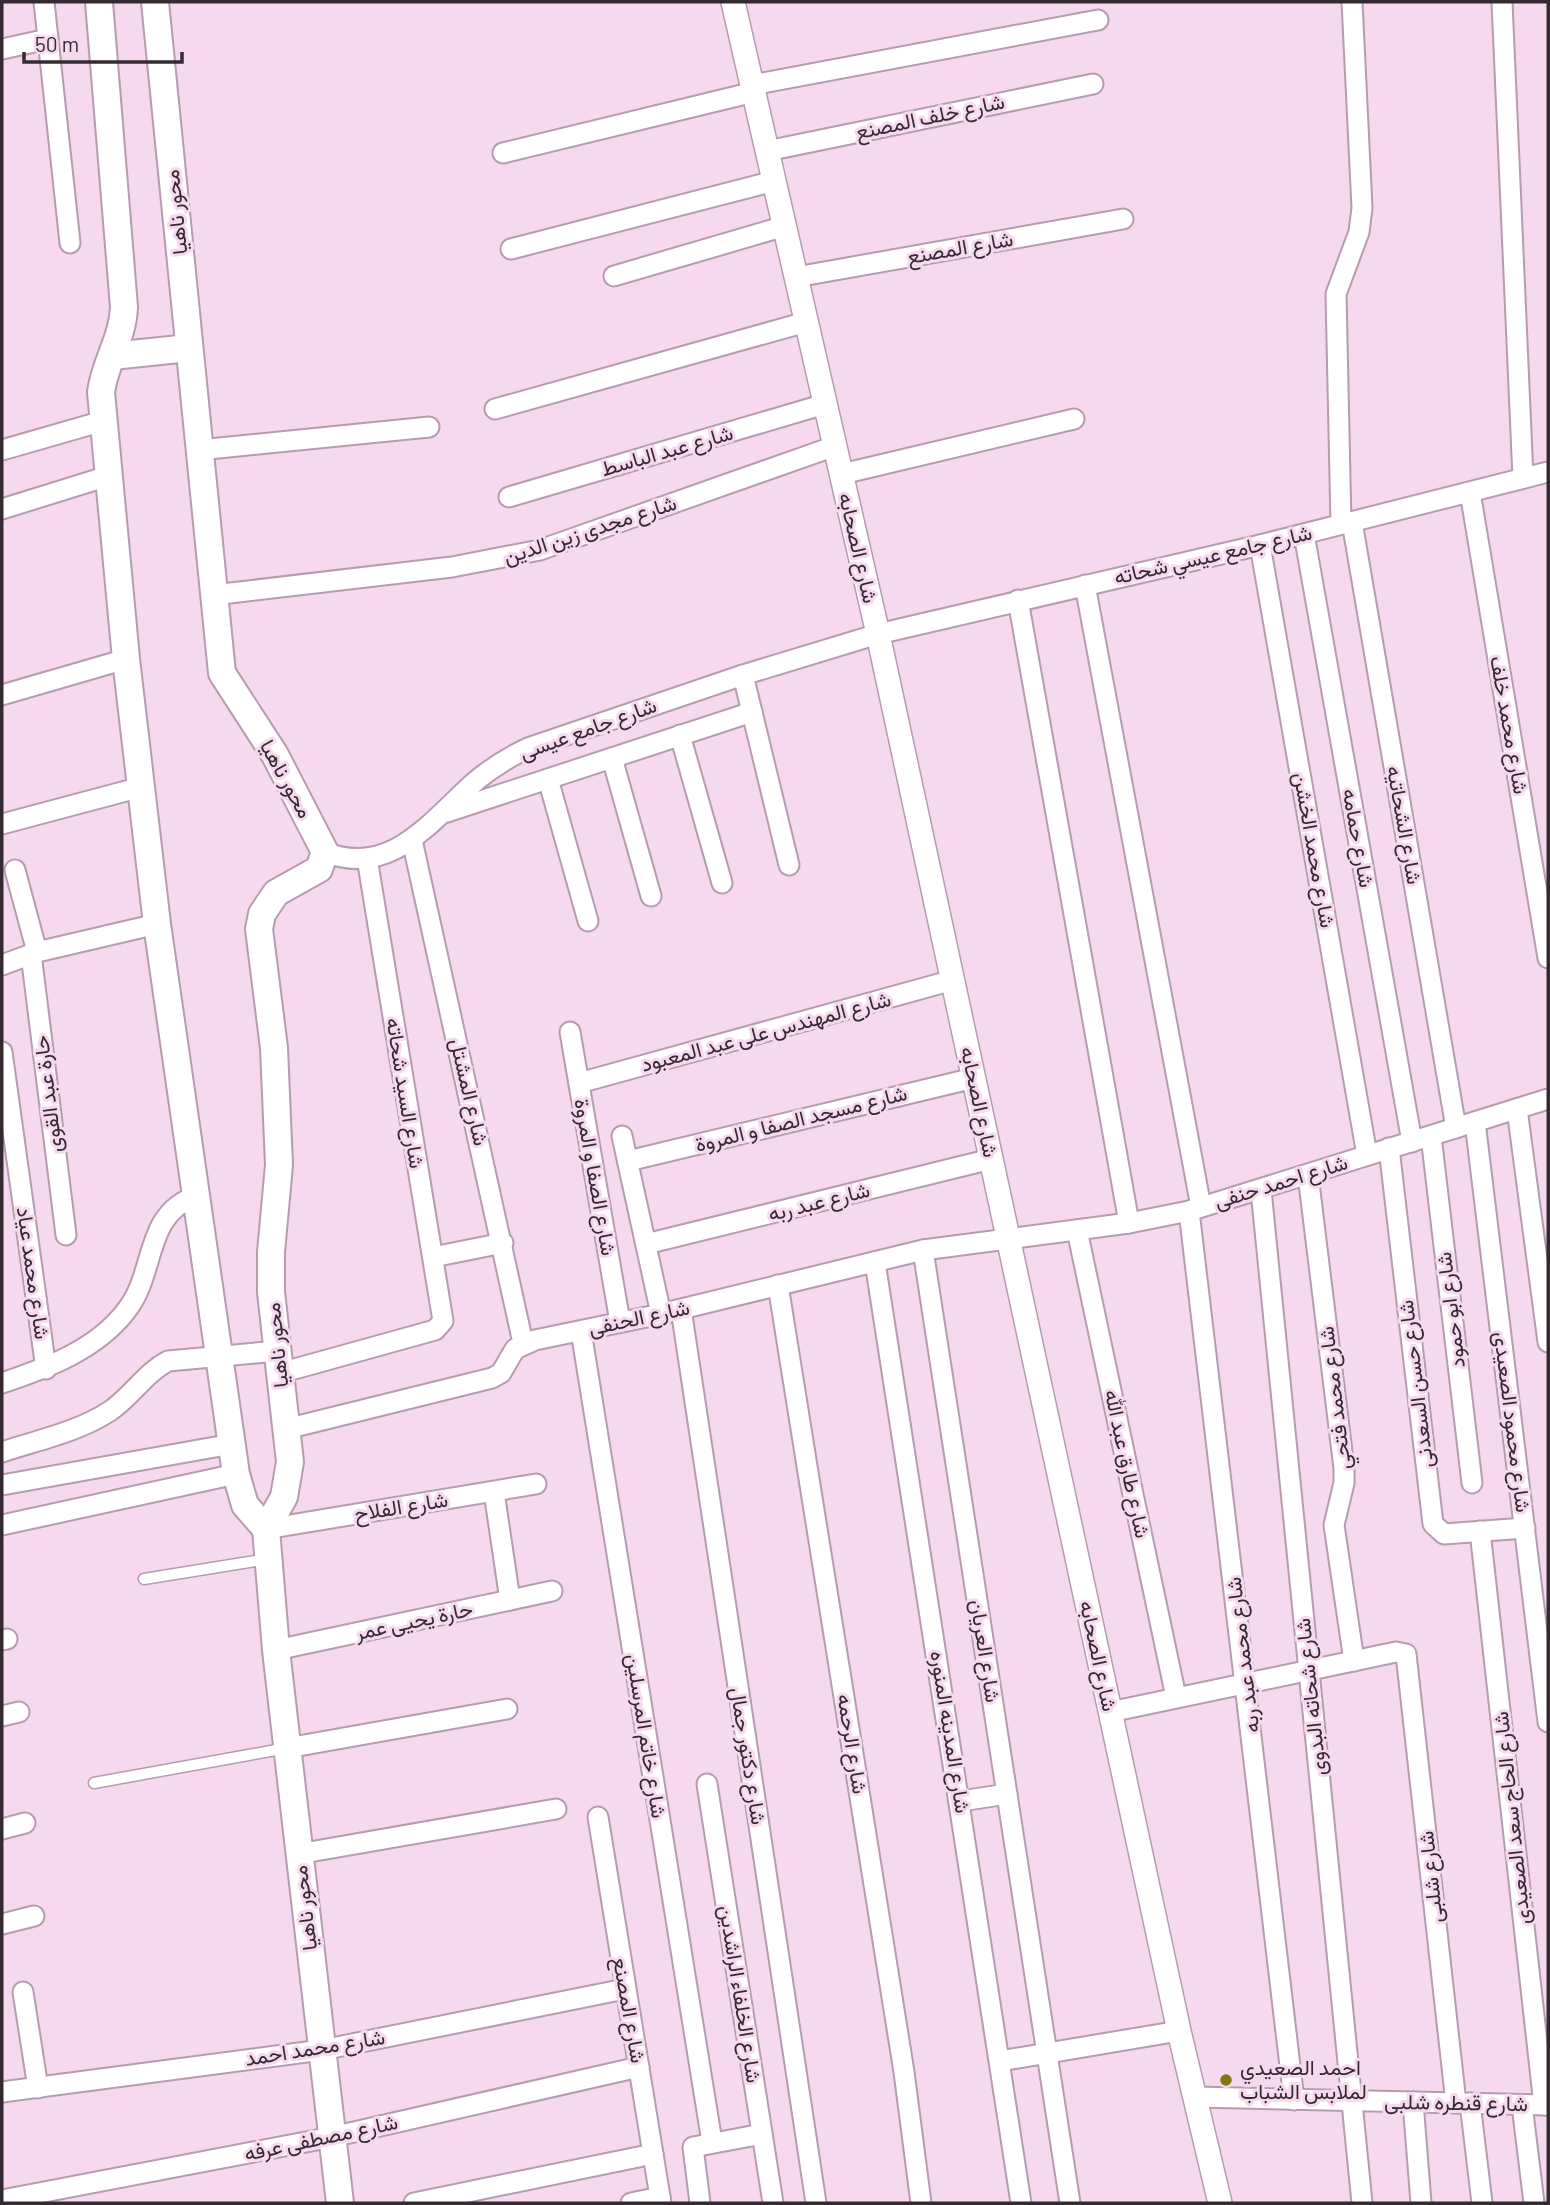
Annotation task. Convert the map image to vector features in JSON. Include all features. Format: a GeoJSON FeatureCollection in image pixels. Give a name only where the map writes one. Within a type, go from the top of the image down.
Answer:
{"type":"FeatureCollection","features":[{"type":"Feature","properties":{"kind":"main road"},"geometry":{"type":"LineString","coordinates":[[99,2],[124,307],[122,331],[103,379],[103,421],[126,659],[157,924],[236,1474],[245,1505],[266,1529]]}},
{"type":"Feature","properties":{"kind":"main road","name":"محور ناهيا"},"geometry":{"type":"LineString","coordinates":[[155,2],[222,673],[275,755],[325,852],[319,869],[276,892],[269,900],[259,929],[274,1048],[278,1188],[270,1272],[286,1429],[288,1480],[280,1506],[266,1529],[276,1650],[340,2203]]}},
{"type":"Feature","properties":{"kind":"main road"},"geometry":{"type":"LineString","coordinates":[[112,356],[189,348]]}},
{"type":"Feature","properties":{"kind":"street"},"geometry":{"type":"LineString","coordinates":[[44,2],[70,243]]}},
{"type":"Feature","properties":{"kind":"street","name":"شارع الصحابه"},"geometry":{"type":"LineString","coordinates":[[733,2],[878,634],[1179,2031],[1220,2203]]}},
{"type":"Feature","properties":{"kind":"street","name":"شارع الشحاتيه"},"geometry":{"type":"LineString","coordinates":[[1352,2],[1362,208],[1359,232],[1336,294],[1347,523],[1465,1125]]}},
{"type":"Feature","properties":{"kind":"street"},"geometry":{"type":"LineString","coordinates":[[1502,2],[1523,478]]}},
{"type":"Feature","properties":{"kind":"street"},"geometry":{"type":"LineString","coordinates":[[503,153],[753,89],[1098,20]]}},
{"type":"Feature","properties":{"kind":"street"},"geometry":{"type":"LineString","coordinates":[[2,49],[48,38]]}},
{"type":"Feature","properties":{"kind":"street","name":"شارع خلف المصنع"},"geometry":{"type":"LineString","coordinates":[[767,151],[1093,84]]}},
{"type":"Feature","properties":{"kind":"street"},"geometry":{"type":"LineString","coordinates":[[511,249],[774,181]]}},
{"type":"Feature","properties":{"kind":"street","name":"شارع المصنع"},"geometry":{"type":"LineString","coordinates":[[796,277],[1123,219]]}},
{"type":"Feature","properties":{"kind":"street"},"geometry":{"type":"LineString","coordinates":[[614,276],[785,226]]}},
{"type":"Feature","properties":{"kind":"street"},"geometry":{"type":"LineString","coordinates":[[495,410],[806,322]]}},
{"type":"Feature","properties":{"kind":"street","name":"شارع عبد الباسط"},"geometry":{"type":"LineString","coordinates":[[509,497],[825,404]]}},
{"type":"Feature","properties":{"kind":"street"},"geometry":{"type":"LineString","coordinates":[[842,474],[1074,419]]}},
{"type":"Feature","properties":{"kind":"street"},"geometry":{"type":"LineString","coordinates":[[2,450],[103,421]]}},
{"type":"Feature","properties":{"kind":"street"},"geometry":{"type":"LineString","coordinates":[[199,450],[429,427]]}},
{"type":"Feature","properties":{"kind":"street","name":"شارع مجدى زين الدين"},"geometry":{"type":"LineString","coordinates":[[213,595],[452,567],[540,550],[835,446]]}},
{"type":"Feature","properties":{"kind":"street","name":"شارع جامع عيسي شحاته"},"geometry":{"type":"LineString","coordinates":[[878,634],[1260,545],[1548,472]]}},
{"type":"Feature","properties":{"kind":"street"},"geometry":{"type":"LineString","coordinates":[[2,509],[108,476]]}},
{"type":"Feature","properties":{"kind":"street","name":"شارع محمد خلف"},"geometry":{"type":"LineString","coordinates":[[1470,492],[1548,958]]}},
{"type":"Feature","properties":{"kind":"street","name":"شارع حمامه"},"geometry":{"type":"LineString","coordinates":[[1304,534],[1412,1142]]}},
{"type":"Feature","properties":{"kind":"street","name":"شارع محمد الخشن"},"geometry":{"type":"LineString","coordinates":[[1260,545],[1367,1155]]}},
{"type":"Feature","properties":{"kind":"street","name":"شارع محمد عبد ربه"},"geometry":{"type":"LineString","coordinates":[[1085,584],[1195,1209],[1294,2100]]}},
{"type":"Feature","properties":{"kind":"street"},"geometry":{"type":"LineString","coordinates":[[1018,600],[1129,1223]]}},
{"type":"Feature","properties":{"kind":"street","name":"شارع جامع عيسى"},"geometry":{"type":"LineString","coordinates":[[325,852],[347,860],[366,858],[412,840],[505,760],[528,748],[743,675],[878,634]]}},
{"type":"Feature","properties":{"kind":"street"},"geometry":{"type":"LineString","coordinates":[[2,695],[126,659]]}},
{"type":"Feature","properties":{"kind":"street"},"geometry":{"type":"LineString","coordinates":[[743,675],[789,865]]}},
{"type":"Feature","properties":{"kind":"street"},"geometry":{"type":"LineString","coordinates":[[441,814],[752,712]]}},
{"type":"Feature","properties":{"kind":"street"},"geometry":{"type":"LineString","coordinates":[[680,735],[722,883]]}},
{"type":"Feature","properties":{"kind":"street"},"geometry":{"type":"LineString","coordinates":[[612,758],[651,896]]}},
{"type":"Feature","properties":{"kind":"street"},"geometry":{"type":"LineString","coordinates":[[548,779],[588,921]]}},
{"type":"Feature","properties":{"kind":"street"},"geometry":{"type":"LineString","coordinates":[[2,824],[141,787]]}},
{"type":"Feature","properties":{"kind":"street","name":"شارع المشتل"},"geometry":{"type":"LineString","coordinates":[[412,840],[523,1343]]}},
{"type":"Feature","properties":{"kind":"street","name":"شارع السيد شحاته"},"geometry":{"type":"LineString","coordinates":[[278,1362],[440,1327],[443,1318],[366,858]]}},
{"type":"Feature","properties":{"kind":"street","name":"حارة عبد القوى"},"geometry":{"type":"LineString","coordinates":[[15,870],[34,953],[65,1235]]}},
{"type":"Feature","properties":{"kind":"street"},"geometry":{"type":"LineString","coordinates":[[2,965],[34,953],[157,924]]}},
{"type":"Feature","properties":{"kind":"street","name":"شارع المهندس على عبد المعبود"},"geometry":{"type":"LineString","coordinates":[[579,1083],[953,980]]}},
{"type":"Feature","properties":{"kind":"street","name":"شارع الصفا و المروة"},"geometry":{"type":"LineString","coordinates":[[570,1032],[620,1322]]}},
{"type":"Feature","properties":{"kind":"street","name":"شارع محمد عياد"},"geometry":{"type":"LineString","coordinates":[[2,1052],[46,1368]]}},
{"type":"Feature","properties":{"kind":"street","name":"شارع مسجد الصفا و المروة"},"geometry":{"type":"LineString","coordinates":[[628,1161],[974,1077]]}},
{"type":"Feature","properties":{"kind":"street","name":"شارع احمد حنفى"},"geometry":{"type":"LineString","coordinates":[[1008,1237],[1129,1223],[1195,1209],[1548,1099]]}},
{"type":"Feature","properties":{"kind":"street"},"geometry":{"type":"LineString","coordinates":[[1517,1109],[1548,1342]]}},
{"type":"Feature","properties":{"kind":"street","name":"شارع محمود الصعيدى"},"geometry":{"type":"LineString","coordinates":[[1465,1125],[1525,1528],[1548,1722]]}},
{"type":"Feature","properties":{"kind":"street"},"geometry":{"type":"LineString","coordinates":[[622,1136],[661,1314]]}},
{"type":"Feature","properties":{"kind":"street","name":"شارع ابو حمود"},"geometry":{"type":"LineString","coordinates":[[1431,1136],[1472,1483]]}},
{"type":"Feature","properties":{"kind":"street","name":"شارع حسن السعدنى"},"geometry":{"type":"LineString","coordinates":[[1389,1148],[1433,1524],[1444,1534],[1525,1528]]}},
{"type":"Feature","properties":{"kind":"street","name":"شارع عبد ربه"},"geometry":{"type":"LineString","coordinates":[[646,1244],[991,1159]]}},
{"type":"Feature","properties":{"kind":"street","name":"شارع محمد فتحي"},"geometry":{"type":"LineString","coordinates":[[1308,1175],[1345,1468],[1345,1483],[1334,1525],[1354,1661]]}},
{"type":"Feature","properties":{"kind":"street","name":"شارع شحاته البدوى"},"geometry":{"type":"LineString","coordinates":[[1261,1190],[1362,2203]]}},
{"type":"Feature","properties":{"kind":"street"},"geometry":{"type":"LineString","coordinates":[[2,1383],[46,1368],[102,1336],[116,1323],[137,1293],[159,1228],[179,1202],[196,1196]]}},
{"type":"Feature","properties":{"kind":"street","name":"شارع طارق عبد الله"},"geometry":{"type":"LineString","coordinates":[[1077,1230],[1177,1698]]}},
{"type":"Feature","properties":{"kind":"street","name":"شارع الحنفى"},"geometry":{"type":"LineString","coordinates":[[523,1343],[661,1314],[923,1250],[1008,1237]]}},
{"type":"Feature","properties":{"kind":"street"},"geometry":{"type":"LineString","coordinates":[[433,1257],[503,1243]]}},
{"type":"Feature","properties":{"kind":"street","name":"شارع العريان"},"geometry":{"type":"LineString","coordinates":[[923,1250],[1070,2203]]}},
{"type":"Feature","properties":{"kind":"street","name":"شارع المدينه المنوره"},"geometry":{"type":"LineString","coordinates":[[875,1262],[961,1801],[1021,2203]]}},
{"type":"Feature","properties":{"kind":"street","name":"شارع الرحمه"},"geometry":{"type":"LineString","coordinates":[[778,1285],[902,2058],[921,2203]]}},
{"type":"Feature","properties":{"kind":"street","name":"شارع دكتور جمال"},"geometry":{"type":"LineString","coordinates":[[681,1309],[816,2203]]}},
{"type":"Feature","properties":{"kind":"street","name":"شارع خاتم المرسلين"},"geometry":{"type":"LineString","coordinates":[[581,1331],[712,2142]]}},
{"type":"Feature","properties":{"kind":"street"},"geometry":{"type":"LineString","coordinates":[[286,1429],[492,1378],[501,1373],[515,1349],[523,1343]]}},
{"type":"Feature","properties":{"kind":"street"},"geometry":{"type":"LineString","coordinates":[[2,1452],[95,1420],[113,1409],[157,1367],[169,1361],[219,1354],[278,1362]]}},
{"type":"Feature","properties":{"kind":"street"},"geometry":{"type":"LineString","coordinates":[[2,1485],[232,1444]]}},
{"type":"Feature","properties":{"kind":"street"},"geometry":{"type":"LineString","coordinates":[[2,1525],[236,1474]]}},
{"type":"Feature","properties":{"kind":"street","name":"شارع الفلاح"},"geometry":{"type":"LineString","coordinates":[[266,1529],[536,1484]]}},
{"type":"Feature","properties":{"kind":"street"},"geometry":{"type":"LineString","coordinates":[[494,1492],[510,1600]]}},
{"type":"Feature","properties":{"kind":"street","name":"شارع الحاج سعد الصعيدى"},"geometry":{"type":"LineString","coordinates":[[1480,1531],[1546,2105]]}},
{"type":"Feature","properties":{"kind":"street","name":"حارة يحيى عمر"},"geometry":{"type":"LineString","coordinates":[[276,1650],[552,1591]]}},
{"type":"Feature","properties":{"kind":"street","name":"شارع شلبى"},"geometry":{"type":"LineString","coordinates":[[1354,1661],[1404,1652],[1407,1656],[1463,2103],[1482,2203]]}},
{"type":"Feature","properties":{"kind":"street"},"geometry":{"type":"LineString","coordinates":[[1110,1712],[1354,1661]]}},
{"type":"Feature","properties":{"kind":"street"},"geometry":{"type":"LineString","coordinates":[[287,1748],[507,1709]]}},
{"type":"Feature","properties":{"kind":"street","name":"شارع الخلفاء الراشدين"},"geometry":{"type":"LineString","coordinates":[[707,1784],[773,2203]]}},
{"type":"Feature","properties":{"kind":"street"},"geometry":{"type":"LineString","coordinates":[[961,1801],[1007,1794]]}},
{"type":"Feature","properties":{"kind":"street"},"geometry":{"type":"LineString","coordinates":[[299,1854],[556,1809]]}},
{"type":"Feature","properties":{"kind":"street","name":"شارع المصنع"},"geometry":{"type":"LineString","coordinates":[[598,1817],[660,2200]]}},
{"type":"Feature","properties":{"kind":"street"},"geometry":{"type":"LineString","coordinates":[[2,1829],[25,1824]]}},
{"type":"Feature","properties":{"kind":"street"},"geometry":{"type":"LineString","coordinates":[[2,1924],[34,1916]]}},
{"type":"Feature","properties":{"kind":"street","name":"شارع محمد احمد"},"geometry":{"type":"LineString","coordinates":[[2,2092],[322,2050],[625,1989]]}},
{"type":"Feature","properties":{"kind":"street"},"geometry":{"type":"LineString","coordinates":[[23,1992],[38,2088]]}},
{"type":"Feature","properties":{"kind":"street"},"geometry":{"type":"LineString","coordinates":[[1000,2061],[1179,2031]]}},
{"type":"Feature","properties":{"kind":"street","name":"شارع مصطفى عرفه"},"geometry":{"type":"LineString","coordinates":[[2,2200],[332,2137],[639,2067]]}},
{"type":"Feature","properties":{"kind":"street","name":"شارع قنطره شلبى"},"geometry":{"type":"LineString","coordinates":[[1195,2097],[1546,2105]]}},
{"type":"Feature","properties":{"kind":"street"},"geometry":{"type":"LineString","coordinates":[[1413,2102],[1421,2203]]}},
{"type":"Feature","properties":{"kind":"street"},"geometry":{"type":"LineString","coordinates":[[1522,2105],[1534,2203]]}},
{"type":"Feature","properties":{"kind":"street"},"geometry":{"type":"LineString","coordinates":[[700,2203],[692,2151],[695,2146],[762,2134]]}},
{"type":"Feature","properties":{"kind":"street"},"geometry":{"type":"LineString","coordinates":[[414,2203],[653,2154]]}},
{"type":"Feature","properties":{"kind":"street"},"geometry":{"type":"LineString","coordinates":[[631,2203],[660,2200]]}},
{"type":"Feature","properties":{"kind":"lane"},"geometry":{"type":"LineString","coordinates":[[144,1579],[268,1559]]}},
{"type":"Feature","properties":{"kind":"lane"},"geometry":{"type":"LineString","coordinates":[[94,1783],[287,1748]]}},
{"type":"Feature","properties":{"kind":"place","name":"احمد الصعيدي لملابس الشباب"},"geometry":{"type":"Point","coordinates":[1226,2080]}}]}
